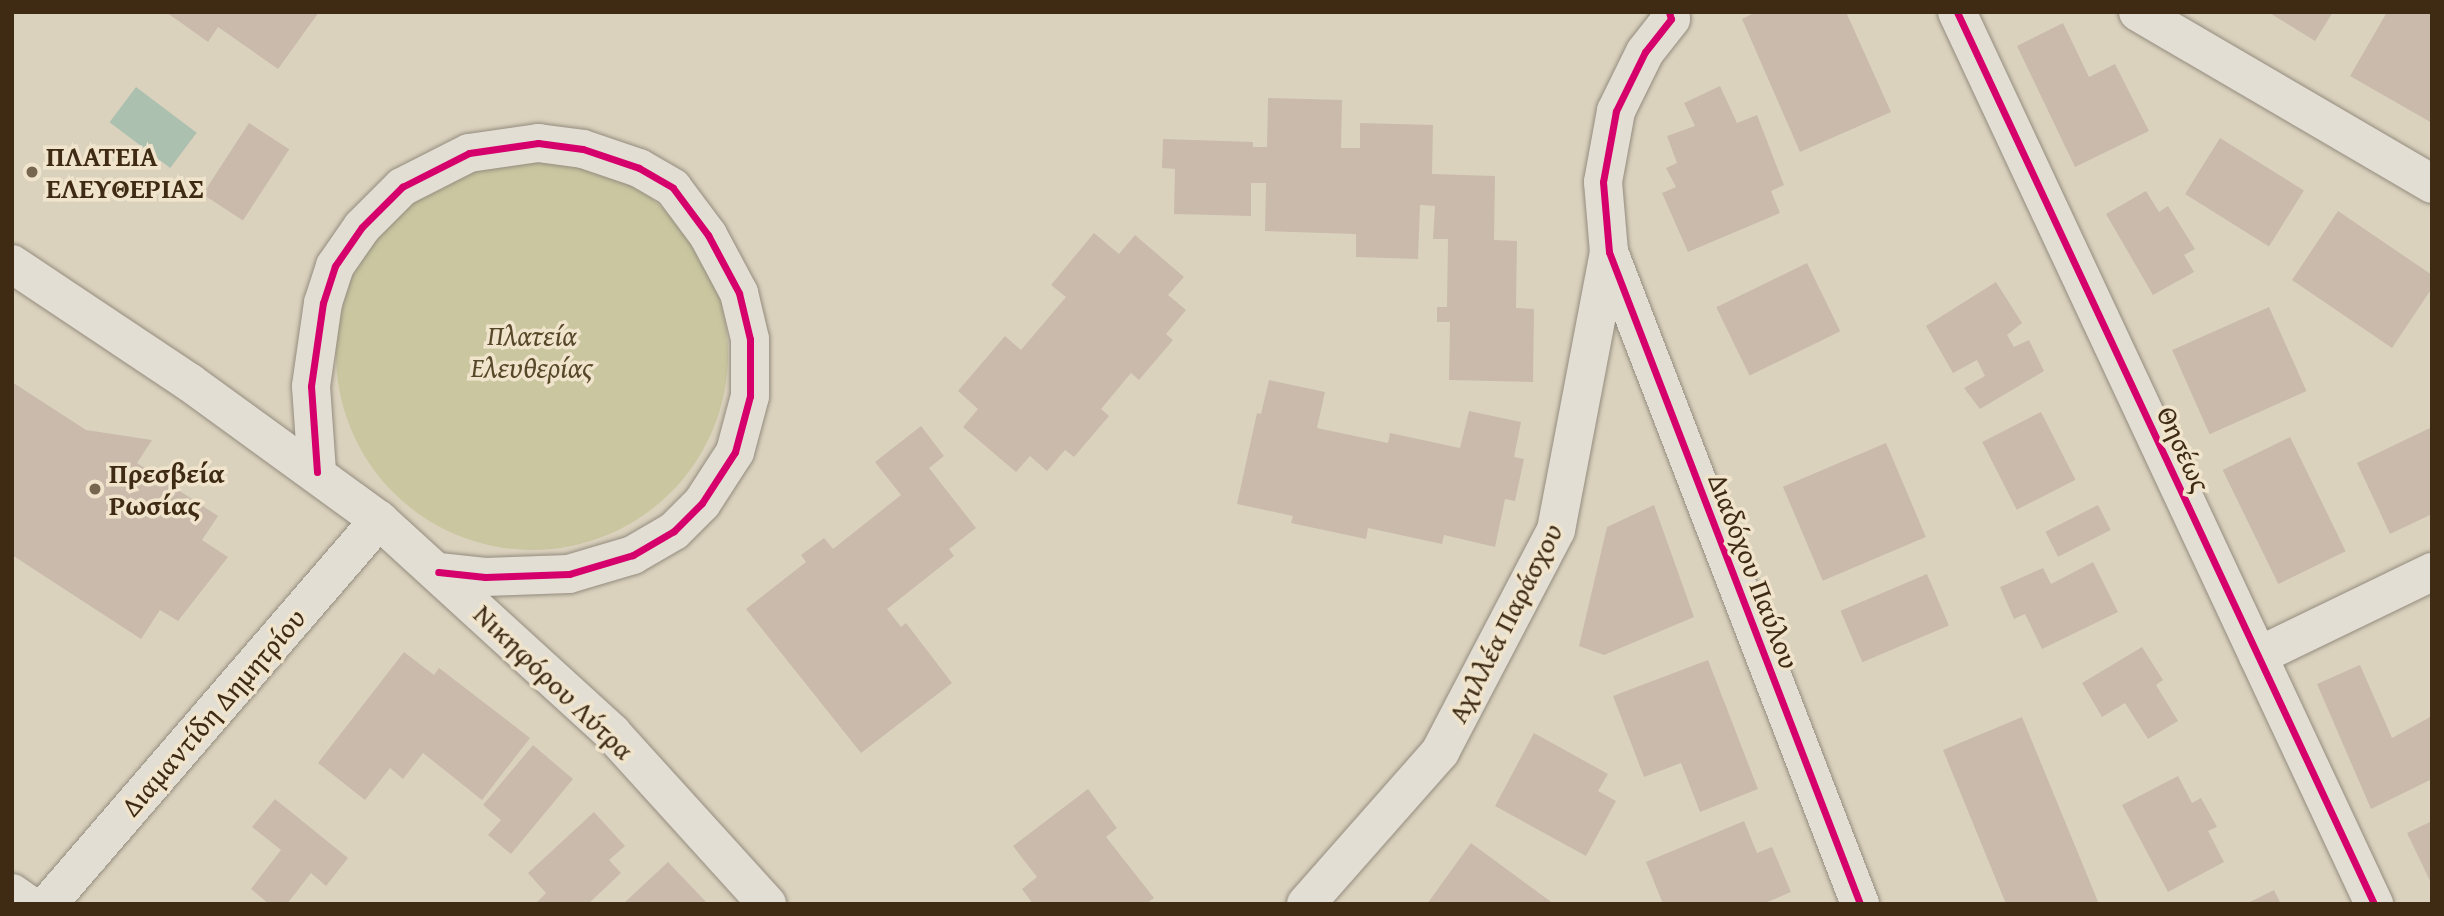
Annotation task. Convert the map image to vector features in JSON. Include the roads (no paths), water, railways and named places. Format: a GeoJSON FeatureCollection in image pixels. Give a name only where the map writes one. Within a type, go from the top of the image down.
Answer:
{"type":"FeatureCollection","features":[{"type":"Feature","properties":{"kind":"street","name":"Θησέως"},"geometry":{"type":"LineString","coordinates":[[1957,12],[2374,904]]}},
{"type":"Feature","properties":{"kind":"street"},"geometry":{"type":"LineString","coordinates":[[2138,12],[2432,184]]}},
{"type":"Feature","properties":{"kind":"street"},"geometry":{"type":"LineString","coordinates":[[1609,253],[1603,182],[1616,111],[1645,52],[1673,14]]}},
{"type":"Feature","properties":{"kind":"street"},"geometry":{"type":"LineString","coordinates":[[317,472],[311,386],[323,303],[335,266],[348,247],[402,187],[469,153],[538,143],[594,152],[639,168],[673,188],[708,235],[739,293],[751,339],[750,396],[735,452],[702,503],[674,531],[633,555],[569,574],[485,577],[438,572]]}},
{"type":"Feature","properties":{"kind":"street","name":"Αχιλλέα Παράσχου"},"geometry":{"type":"LineString","coordinates":[[1306,904],[1440,752],[1556,530],[1609,253]]}},
{"type":"Feature","properties":{"kind":"street","name":"Διαδόχου Παύλου"},"geometry":{"type":"LineString","coordinates":[[1609,253],[1860,904]]}},
{"type":"Feature","properties":{"kind":"street","name":"Νικηφόρου Λύτρα"},"geometry":{"type":"LineString","coordinates":[[12,264],[317,472],[379,520],[611,733],[767,904]]}},
{"type":"Feature","properties":{"kind":"street","name":"Διαμαντίδη Δημητρίου"},"geometry":{"type":"LineString","coordinates":[[48,904],[379,520]]}},
{"type":"Feature","properties":{"kind":"street"},"geometry":{"type":"LineString","coordinates":[[2258,656],[2432,572]]}},
{"type":"Feature","properties":{"kind":"street"},"geometry":{"type":"LineString","coordinates":[[12,894],[28,904]]}},
{"type":"Feature","properties":{"kind":"place","name":"ΠΛΑΤΕΙΑ ΕΛΕΥΘΕΡΙΑΣ"},"geometry":{"type":"Point","coordinates":[32,172]}},
{"type":"Feature","properties":{"kind":"place","name":"Πρεσβεία Ρωσίας"},"geometry":{"type":"Point","coordinates":[95,489]}},
{"type":"Feature","properties":{"kind":"park label","name":"Πλατεία Ελευθερίας"},"geometry":{"type":"Point","coordinates":[532,351]}}]}
